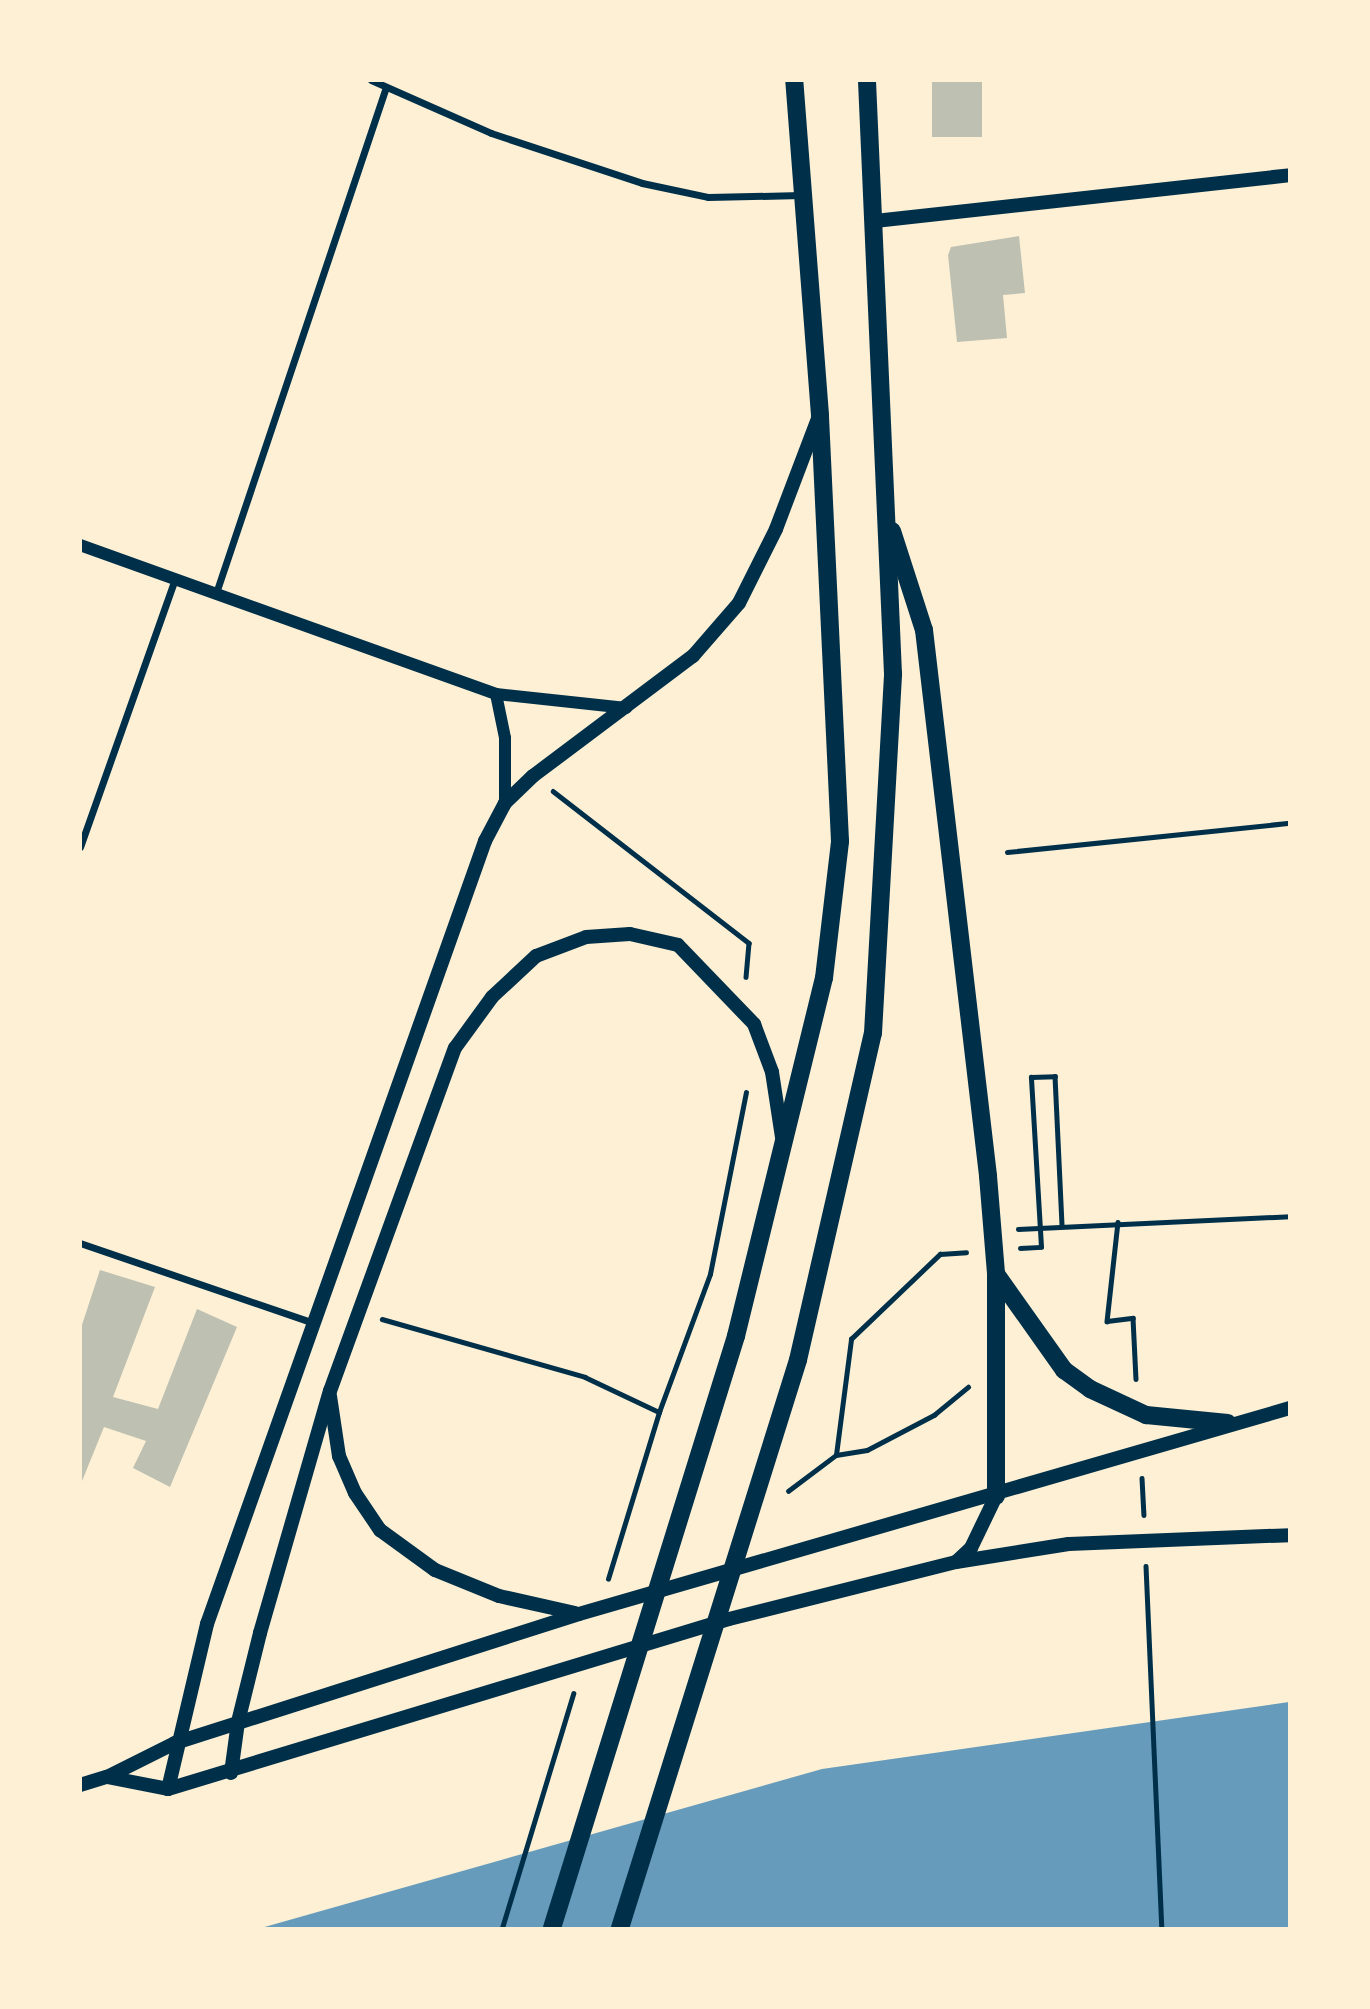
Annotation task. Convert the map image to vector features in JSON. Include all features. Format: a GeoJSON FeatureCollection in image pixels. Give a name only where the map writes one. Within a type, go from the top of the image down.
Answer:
{"type":"FeatureCollection","features":[{"type":"Feature","properties":{"kind":"main road"},"geometry":{"type":"LineString","coordinates":[[552,1928],[736,1336],[824,978],[840,841],[820,415],[794,80]]}},
{"type":"Feature","properties":{"kind":"main road"},"geometry":{"type":"LineString","coordinates":[[620,1928],[799,1360],[873,1033],[893,674],[867,80]]}},
{"type":"Feature","properties":{"kind":"main road"},"geometry":{"type":"LineString","coordinates":[[875,221],[1290,175]]}},
{"type":"Feature","properties":{"kind":"main road"},"geometry":{"type":"LineString","coordinates":[[168,1789],[175,1743],[206,1624],[455,918],[505,803],[533,776],[693,656],[739,603],[776,529],[820,415]]}},
{"type":"Feature","properties":{"kind":"main road"},"geometry":{"type":"LineString","coordinates":[[885,508],[924,631],[996,1274],[996,1496],[971,1548],[956,1562]]}},
{"type":"Feature","properties":{"kind":"main road"},"geometry":{"type":"LineString","coordinates":[[231,1773],[238,1722],[330,1391],[455,1048],[492,997],[536,956],[586,937],[631,934],[678,946],[743,1009],[772,1072],[784,1149]]}},
{"type":"Feature","properties":{"kind":"main road"},"geometry":{"type":"LineString","coordinates":[[996,1274],[1056,1360],[1090,1389],[1146,1415],[1228,1423]]}},
{"type":"Feature","properties":{"kind":"main road"},"geometry":{"type":"LineString","coordinates":[[330,1391],[339,1456],[355,1493],[380,1530],[435,1570],[499,1596],[579,1614]]}},
{"type":"Feature","properties":{"kind":"main road"},"geometry":{"type":"LineString","coordinates":[[80,1785],[107,1777],[175,1743],[579,1614],[996,1496],[1228,1423],[1290,1408]]}},
{"type":"Feature","properties":{"kind":"main road"},"geometry":{"type":"LineString","coordinates":[[107,1777],[168,1789],[231,1773],[729,1619],[956,1562],[1069,1544],[1290,1535]]}},
{"type":"Feature","properties":{"kind":"street"},"geometry":{"type":"LineString","coordinates":[[371,80],[385,90],[491,133],[642,183],[708,197],[804,195]]}},
{"type":"Feature","properties":{"kind":"street"},"geometry":{"type":"LineString","coordinates":[[216,593],[385,90]]}},
{"type":"Feature","properties":{"kind":"street"},"geometry":{"type":"LineString","coordinates":[[80,545],[496,694],[626,708]]}},
{"type":"Feature","properties":{"kind":"street"},"geometry":{"type":"LineString","coordinates":[[80,847],[174,579]]}},
{"type":"Feature","properties":{"kind":"street"},"geometry":{"type":"LineString","coordinates":[[496,694],[506,751],[505,803]]}},
{"type":"Feature","properties":{"kind":"street"},"geometry":{"type":"LineString","coordinates":[[80,1243],[313,1323]]}},
{"type":"Feature","properties":{"kind":"lane"},"geometry":{"type":"LineString","coordinates":[[1007,852],[1290,823]]}},
{"type":"Feature","properties":{"kind":"path"},"geometry":{"type":"LineString","coordinates":[[533,776],[749,943],[743,1009]]}},
{"type":"Feature","properties":{"kind":"path"},"geometry":{"type":"LineString","coordinates":[[358,1312],[585,1377],[659,1412],[710,1273],[746,1115],[747,1088]]}},
{"type":"Feature","properties":{"kind":"path"},"geometry":{"type":"LineString","coordinates":[[993,1231],[1290,1216]]}},
{"type":"Feature","properties":{"kind":"path"},"geometry":{"type":"LineString","coordinates":[[836,1455],[851,1339]]}},
{"type":"Feature","properties":{"kind":"path"},"geometry":{"type":"LineString","coordinates":[[776,1500],[836,1455],[867,1450],[934,1415],[996,1364]]}},
{"type":"Feature","properties":{"kind":"water"},"geometry":{"type":"Polygon","coordinates":[[[1289,1702],[1289,1928],[261,1928],[822,1769],[1289,1702]]]}},
{"type":"Feature","properties":{"kind":"building"},"geometry":{"type":"Polygon","coordinates":[[[932,80],[982,80],[982,137],[932,137],[932,80]]]}},
{"type":"Feature","properties":{"kind":"building"},"geometry":{"type":"Polygon","coordinates":[[[1019,236],[1025,293],[1003,295],[1007,338],[957,342],[948,255],[951,247],[1019,236]]]}},
{"type":"Feature","properties":{"kind":"building"},"geometry":{"type":"Polygon","coordinates":[[[100,1270],[155,1287],[113,1397],[158,1409],[197,1309],[237,1327],[170,1487],[133,1468],[146,1441],[104,1427],[80,1486],[80,1331],[100,1270]]]}}]}
